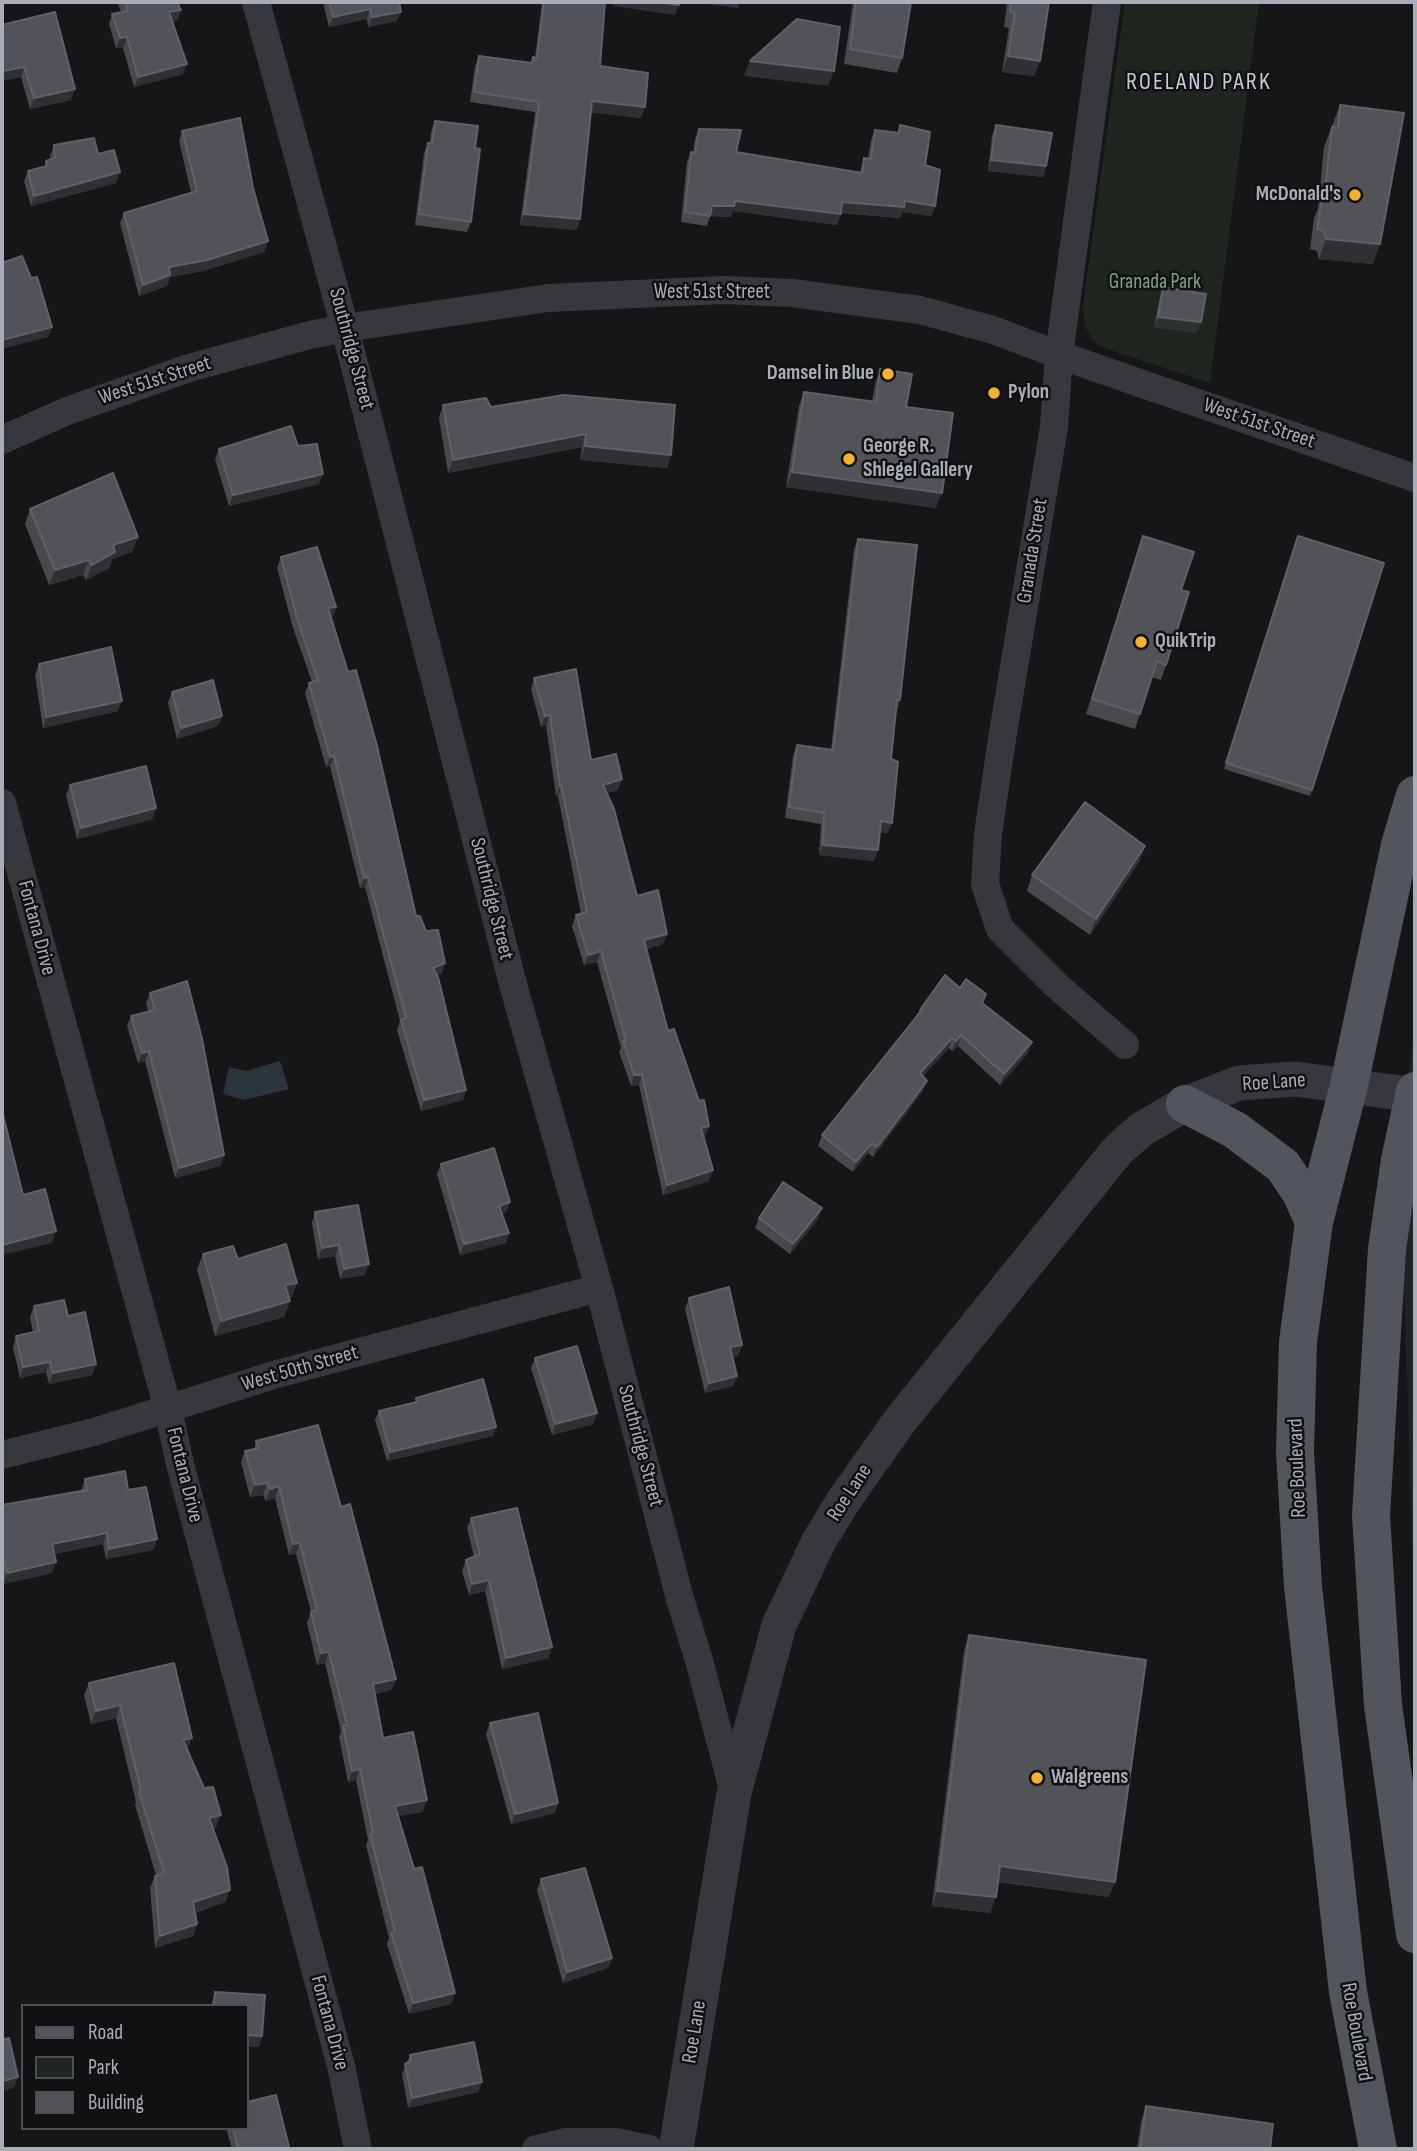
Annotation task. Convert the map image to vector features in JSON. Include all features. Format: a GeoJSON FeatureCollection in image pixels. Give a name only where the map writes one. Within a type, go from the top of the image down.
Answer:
{"type":"FeatureCollection","features":[{"type":"Feature","properties":{"kind":"main road","name":"Roe Boulevard"},"geometry":{"type":"LineString","coordinates":[[1378,2149],[1348,1992],[1303,1586],[1295,1452],[1298,1342],[1314,1222],[1349,1085],[1400,845],[1415,795]]}},
{"type":"Feature","properties":{"kind":"main road"},"geometry":{"type":"LineString","coordinates":[[1415,1094],[1400,1160],[1387,1249],[1371,1515],[1383,1705],[1415,1934]]}},
{"type":"Feature","properties":{"kind":"main road"},"geometry":{"type":"LineString","coordinates":[[1185,1104],[1235,1130],[1283,1166],[1301,1193],[1314,1222]]}},
{"type":"Feature","properties":{"kind":"street","name":"Southridge Street"},"geometry":{"type":"LineString","coordinates":[[257,2],[345,328],[514,988],[599,1288],[734,1793]]}},
{"type":"Feature","properties":{"kind":"street","name":"Granada Street"},"geometry":{"type":"LineString","coordinates":[[1107,2],[1059,355],[1054,427],[1002,739],[988,834],[985,884],[1000,929],[1056,986],[1125,1045]]}},
{"type":"Feature","properties":{"kind":"street","name":"West 51st Street"},"geometry":{"type":"LineString","coordinates":[[2,440],[66,411],[189,368],[345,328],[548,298],[724,290],[792,293],[920,310],[993,330],[1415,478]]}},
{"type":"Feature","properties":{"kind":"street","name":"Fontana Drive"},"geometry":{"type":"LineString","coordinates":[[2,803],[168,1409],[180,1464],[341,2066],[358,2149]]}},
{"type":"Feature","properties":{"kind":"street","name":"Roe Lane"},"geometry":{"type":"LineString","coordinates":[[676,2149],[734,1793],[779,1625],[820,1541],[844,1500],[907,1411],[1118,1150],[1142,1129],[1185,1104],[1240,1083],[1295,1079],[1415,1094]]}},
{"type":"Feature","properties":{"kind":"street","name":"West 50th Street"},"geometry":{"type":"LineString","coordinates":[[2,1455],[94,1432],[277,1374],[599,1288]]}},
{"type":"Feature","properties":{"kind":"street"},"geometry":{"type":"LineString","coordinates":[[536,2149],[565,2142],[616,2142],[649,2149]]}},
{"type":"Feature","properties":{"kind":"shaded area"},"geometry":{"type":"Polygon","coordinates":[[[1415,1022],[1415,1625],[1400,1160],[1415,1022]]]}},
{"type":"Feature","properties":{"kind":"shaded area"},"geometry":{"type":"Polygon","coordinates":[[[280,1061],[289,1089],[244,1100],[223,1094],[229,1067],[246,1071],[280,1061]]]}},
{"type":"Feature","properties":{"kind":"green space","name":"Granada Park"},"geometry":{"type":"Polygon","coordinates":[[[1125,2],[1259,2],[1210,383],[1102,347],[1094,341],[1085,327],[1083,305],[1125,2]]]}},
{"type":"Feature","properties":{"kind":"building"},"geometry":{"type":"Polygon","coordinates":[[[125,2],[177,2],[181,10],[169,12],[187,64],[138,77],[127,37],[120,38],[112,14],[128,11],[125,2]]]}},
{"type":"Feature","properties":{"kind":"building"},"geometry":{"type":"Polygon","coordinates":[[[329,2],[399,2],[401,12],[372,17],[370,9],[333,17],[329,2]]]}},
{"type":"Feature","properties":{"kind":"building"},"geometry":{"type":"Polygon","coordinates":[[[544,2],[605,2],[600,66],[648,73],[645,107],[592,101],[580,219],[524,214],[539,102],[474,92],[479,56],[532,63],[533,57],[537,58],[544,2]]]}},
{"type":"Feature","properties":{"kind":"building"},"geometry":{"type":"Polygon","coordinates":[[[658,2],[679,2],[679,5],[658,2]]]}},
{"type":"Feature","properties":{"kind":"building"},"geometry":{"type":"Polygon","coordinates":[[[856,2],[911,2],[902,58],[850,49],[856,2]]]}},
{"type":"Feature","properties":{"kind":"building"},"geometry":{"type":"Polygon","coordinates":[[[1011,2],[1049,2],[1040,61],[1008,56],[1015,13],[1010,12],[1011,2]]]}},
{"type":"Feature","properties":{"kind":"building"},"geometry":{"type":"Polygon","coordinates":[[[55,12],[75,89],[34,98],[24,67],[3,71],[2,25],[55,12]]]}},
{"type":"Feature","properties":{"kind":"building"},"geometry":{"type":"Polygon","coordinates":[[[797,19],[840,27],[834,71],[750,61],[797,19]]]}},
{"type":"Feature","properties":{"kind":"building","name":"McDonald's"},"geometry":{"type":"Polygon","coordinates":[[[1340,105],[1404,113],[1380,244],[1326,239],[1324,231],[1317,229],[1324,199],[1332,127],[1338,128],[1340,105]]]}},
{"type":"Feature","properties":{"kind":"building"},"geometry":{"type":"Polygon","coordinates":[[[240,118],[253,188],[268,241],[207,260],[169,267],[170,275],[143,285],[124,213],[197,191],[182,131],[240,118]]]}},
{"type":"Feature","properties":{"kind":"building"},"geometry":{"type":"Polygon","coordinates":[[[435,121],[478,126],[475,148],[480,149],[471,222],[419,214],[428,143],[432,143],[435,121]]]}},
{"type":"Feature","properties":{"kind":"building"},"geometry":{"type":"Polygon","coordinates":[[[900,125],[930,132],[925,165],[940,170],[935,206],[905,201],[904,207],[842,202],[841,214],[735,201],[734,206],[712,206],[710,216],[685,212],[691,152],[695,153],[699,129],[741,130],[736,152],[862,173],[864,158],[871,159],[875,130],[899,133],[900,125]]]}},
{"type":"Feature","properties":{"kind":"building"},"geometry":{"type":"Polygon","coordinates":[[[996,125],[1052,133],[1046,166],[991,160],[996,125]]]}},
{"type":"Feature","properties":{"kind":"building"},"geometry":{"type":"Polygon","coordinates":[[[94,138],[98,154],[114,150],[120,172],[34,196],[28,171],[47,166],[46,161],[55,158],[54,145],[94,138]]]}},
{"type":"Feature","properties":{"kind":"building"},"geometry":{"type":"Polygon","coordinates":[[[22,256],[31,278],[37,277],[52,327],[2,340],[2,263],[22,256]]]}},
{"type":"Feature","properties":{"kind":"building"},"geometry":{"type":"Polygon","coordinates":[[[1163,287],[1206,294],[1201,322],[1158,317],[1163,287]]]}},
{"type":"Feature","properties":{"kind":"building"},"geometry":{"type":"Polygon","coordinates":[[[880,369],[912,374],[906,407],[953,413],[942,493],[792,472],[804,392],[876,402],[880,369]]]}},
{"type":"Feature","properties":{"kind":"building"},"geometry":{"type":"Polygon","coordinates":[[[564,395],[675,405],[671,455],[585,446],[586,434],[453,460],[443,405],[486,398],[491,407],[564,395]]]}},
{"type":"Feature","properties":{"kind":"building"},"geometry":{"type":"Polygon","coordinates":[[[291,426],[298,446],[317,444],[323,474],[233,495],[219,449],[291,426]]]}},
{"type":"Feature","properties":{"kind":"building"},"geometry":{"type":"Polygon","coordinates":[[[113,473],[138,537],[113,545],[115,552],[92,565],[89,560],[55,570],[30,509],[113,473]]]}},
{"type":"Feature","properties":{"kind":"building","name":"QuikTrip"},"geometry":{"type":"Polygon","coordinates":[[[1143,536],[1194,552],[1181,590],[1189,592],[1166,665],[1157,661],[1140,714],[1092,699],[1143,536]]]}},
{"type":"Feature","properties":{"kind":"building","name":"QuikTrip"},"geometry":{"type":"Polygon","coordinates":[[[1298,536],[1384,563],[1312,790],[1226,763],[1298,536]]]}},
{"type":"Feature","properties":{"kind":"building"},"geometry":{"type":"Polygon","coordinates":[[[858,539],[917,545],[891,759],[898,762],[892,823],[881,821],[878,850],[823,845],[824,813],[789,807],[797,745],[833,750],[858,539]]]}},
{"type":"Feature","properties":{"kind":"building"},"geometry":{"type":"Polygon","coordinates":[[[317,547],[336,607],[328,608],[348,672],[356,670],[377,746],[416,916],[420,916],[426,931],[438,930],[445,963],[433,968],[438,977],[466,1090],[424,1100],[401,1020],[406,1018],[368,877],[364,878],[334,756],[330,757],[309,683],[318,680],[297,618],[281,557],[317,547]]]}},
{"type":"Feature","properties":{"kind":"building"},"geometry":{"type":"Polygon","coordinates":[[[111,647],[122,701],[46,717],[39,664],[111,647]]]}},
{"type":"Feature","properties":{"kind":"building"},"geometry":{"type":"Polygon","coordinates":[[[576,669],[591,760],[616,754],[622,779],[603,785],[614,809],[637,896],[658,890],[667,934],[644,940],[668,1031],[674,1029],[699,1101],[704,1100],[709,1126],[701,1128],[713,1170],[667,1185],[642,1075],[634,1075],[601,951],[588,955],[576,915],[587,912],[560,786],[550,715],[545,716],[534,678],[576,669]]]}},
{"type":"Feature","properties":{"kind":"building"},"geometry":{"type":"Polygon","coordinates":[[[213,680],[222,716],[181,728],[172,692],[213,680]]]}},
{"type":"Feature","properties":{"kind":"building"},"geometry":{"type":"Polygon","coordinates":[[[146,766],[156,808],[81,828],[70,785],[146,766]]]}},
{"type":"Feature","properties":{"kind":"building"},"geometry":{"type":"Polygon","coordinates":[[[1085,802],[1145,846],[1096,919],[1032,875],[1085,802]]]}},
{"type":"Feature","properties":{"kind":"building"},"geometry":{"type":"Polygon","coordinates":[[[945,975],[960,988],[966,979],[986,994],[982,1003],[1032,1042],[1004,1074],[961,1035],[956,1041],[952,1038],[920,1073],[927,1081],[877,1147],[872,1143],[856,1162],[822,1135],[921,1011],[945,975]]]}},
{"type":"Feature","properties":{"kind":"building"},"geometry":{"type":"Polygon","coordinates":[[[187,981],[202,1039],[224,1155],[179,1168],[149,1051],[142,1053],[131,1016],[155,1010],[150,993],[187,981]]]}},
{"type":"Feature","properties":{"kind":"building"},"geometry":{"type":"Polygon","coordinates":[[[2,1111],[23,1195],[45,1189],[56,1231],[2,1245],[2,1111]]]}},
{"type":"Feature","properties":{"kind":"building"},"geometry":{"type":"Polygon","coordinates":[[[494,1148],[510,1202],[499,1206],[509,1233],[464,1244],[441,1164],[494,1148]]]}},
{"type":"Feature","properties":{"kind":"building"},"geometry":{"type":"Polygon","coordinates":[[[783,1182],[822,1208],[793,1244],[759,1218],[783,1182]]]}},
{"type":"Feature","properties":{"kind":"building"},"geometry":{"type":"Polygon","coordinates":[[[358,1205],[369,1264],[344,1269],[339,1245],[322,1248],[315,1212],[358,1205]]]}},
{"type":"Feature","properties":{"kind":"building"},"geometry":{"type":"Polygon","coordinates":[[[286,1244],[297,1283],[285,1285],[290,1301],[221,1321],[203,1254],[233,1246],[238,1259],[286,1244]]]}},
{"type":"Feature","properties":{"kind":"building"},"geometry":{"type":"Polygon","coordinates":[[[729,1287],[742,1345],[730,1347],[737,1376],[709,1383],[689,1298],[729,1287]]]}},
{"type":"Feature","properties":{"kind":"building"},"geometry":{"type":"Polygon","coordinates":[[[64,1300],[68,1316],[85,1312],[96,1364],[53,1373],[50,1362],[23,1367],[16,1336],[39,1331],[34,1306],[64,1300]]]}},
{"type":"Feature","properties":{"kind":"building"},"geometry":{"type":"Polygon","coordinates":[[[577,1346],[597,1413],[555,1424],[535,1358],[577,1346]]]}},
{"type":"Feature","properties":{"kind":"building"},"geometry":{"type":"Polygon","coordinates":[[[483,1379],[496,1427],[390,1452],[379,1411],[417,1402],[416,1398],[483,1379]]]}},
{"type":"Feature","properties":{"kind":"building"},"geometry":{"type":"Polygon","coordinates":[[[318,1425],[341,1507],[350,1504],[396,1679],[373,1684],[383,1738],[413,1732],[427,1800],[395,1806],[414,1869],[422,1867],[455,1993],[413,2003],[391,1933],[395,1932],[370,1834],[373,1833],[360,1769],[352,1771],[343,1726],[347,1725],[329,1652],[321,1653],[311,1612],[317,1610],[300,1543],[293,1544],[279,1486],[270,1489],[267,1483],[255,1485],[245,1451],[259,1448],[256,1441],[318,1425]]]}},
{"type":"Feature","properties":{"kind":"building"},"geometry":{"type":"Polygon","coordinates":[[[125,1471],[128,1490],[146,1487],[157,1539],[109,1549],[107,1533],[52,1544],[56,1562],[7,1573],[2,1550],[2,1505],[87,1490],[85,1479],[125,1471]]]}},
{"type":"Feature","properties":{"kind":"building"},"geometry":{"type":"Polygon","coordinates":[[[517,1508],[552,1647],[506,1658],[489,1580],[472,1584],[466,1560],[480,1554],[471,1518],[517,1508]]]}},
{"type":"Feature","properties":{"kind":"building","name":"Walgreens"},"geometry":{"type":"Polygon","coordinates":[[[969,1635],[1146,1660],[1115,1882],[1000,1866],[996,1897],[937,1891],[969,1635]]]}},
{"type":"Feature","properties":{"kind":"building"},"geometry":{"type":"Polygon","coordinates":[[[174,1663],[192,1738],[183,1740],[204,1788],[213,1787],[221,1815],[209,1818],[227,1867],[230,1890],[193,1902],[197,1924],[160,1936],[155,1876],[164,1873],[139,1792],[141,1791],[120,1705],[96,1711],[89,1683],[174,1663]]]}},
{"type":"Feature","properties":{"kind":"building"},"geometry":{"type":"Polygon","coordinates":[[[538,1713],[558,1803],[515,1814],[490,1723],[538,1713]]]}},
{"type":"Feature","properties":{"kind":"building"},"geometry":{"type":"Polygon","coordinates":[[[585,1868],[612,1958],[567,1972],[541,1879],[585,1868]]]}},
{"type":"Feature","properties":{"kind":"building"},"geometry":{"type":"Polygon","coordinates":[[[215,1992],[265,1995],[262,2036],[248,2035],[248,2004],[214,2004],[215,1992]]]}},
{"type":"Feature","properties":{"kind":"building"},"geometry":{"type":"Polygon","coordinates":[[[9,2038],[18,2077],[2,2081],[2,2040],[9,2038]]]}},
{"type":"Feature","properties":{"kind":"building"},"geometry":{"type":"Polygon","coordinates":[[[474,2042],[482,2082],[412,2098],[405,2064],[411,2061],[410,2055],[474,2042]]]}},
{"type":"Feature","properties":{"kind":"building"},"geometry":{"type":"Polygon","coordinates":[[[276,2095],[289,2147],[238,2149],[233,2130],[248,2130],[248,2102],[276,2095]]]}},
{"type":"Feature","properties":{"kind":"building"},"geometry":{"type":"Polygon","coordinates":[[[1146,2106],[1273,2124],[1270,2149],[1140,2149],[1146,2106]]]}},
{"type":"Feature","properties":{"kind":"place","name":"McDonald's"},"geometry":{"type":"Point","coordinates":[1355,195]}},
{"type":"Feature","properties":{"kind":"place","name":"Damsel in Blue"},"geometry":{"type":"Point","coordinates":[888,374]}},
{"type":"Feature","properties":{"kind":"place","name":"Pylon"},"geometry":{"type":"Point","coordinates":[994,393]}},
{"type":"Feature","properties":{"kind":"place","name":"George R. Shlegel Gallery"},"geometry":{"type":"Point","coordinates":[849,459]}},
{"type":"Feature","properties":{"kind":"place","name":"QuikTrip"},"geometry":{"type":"Point","coordinates":[1141,642]}},
{"type":"Feature","properties":{"kind":"place","name":"Walgreens"},"geometry":{"type":"Point","coordinates":[1037,1778]}},
{"type":"Feature","properties":{"kind":"district","name":"ROELAND PARK"},"geometry":{"type":"Point","coordinates":[1199,83]}}]}
